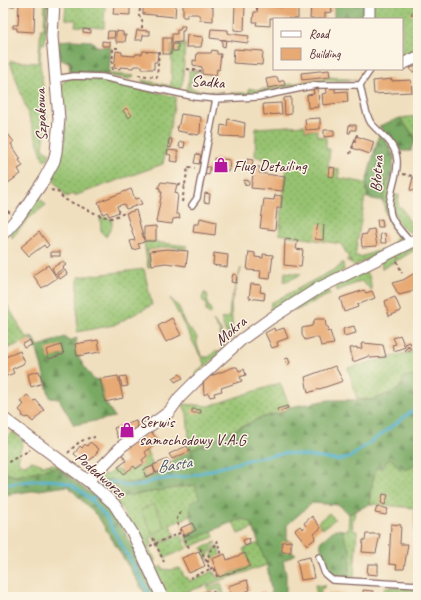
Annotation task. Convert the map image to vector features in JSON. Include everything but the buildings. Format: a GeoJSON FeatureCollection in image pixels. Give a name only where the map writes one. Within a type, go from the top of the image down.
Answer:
{"type":"FeatureCollection","features":[{"type":"Feature","properties":{"kind":"street","name":"Szpakowa"},"geometry":{"type":"LineString","coordinates":[[3,234],[20,215],[42,183],[54,161],[59,131],[52,36],[54,3]]}},
{"type":"Feature","properties":{"kind":"street"},"geometry":{"type":"LineString","coordinates":[[369,3],[369,18]]}},
{"type":"Feature","properties":{"kind":"street"},"geometry":{"type":"LineString","coordinates":[[403,64],[418,57]]}},
{"type":"Feature","properties":{"kind":"street","name":"Mokra"},"geometry":{"type":"LineString","coordinates":[[90,482],[122,446],[168,412],[195,382],[242,340],[270,319],[314,292],[414,240]]}},
{"type":"Feature","properties":{"kind":"street","name":"Podedworze"},"geometry":{"type":"LineString","coordinates":[[3,418],[90,482],[105,495],[121,514],[133,534],[162,597]]}},
{"type":"Feature","properties":{"kind":"lane"},"geometry":{"type":"LineString","coordinates":[[360,85],[369,70]]}},
{"type":"Feature","properties":{"kind":"lane","name":"Sadka"},"geometry":{"type":"LineString","coordinates":[[55,79],[74,76],[102,77],[196,98],[216,99],[258,97],[316,85],[360,85]]}},
{"type":"Feature","properties":{"kind":"lane","name":"Błotna"},"geometry":{"type":"LineString","coordinates":[[360,85],[370,122],[389,140],[395,152],[397,163],[390,204],[393,220],[414,240]]}},
{"type":"Feature","properties":{"kind":"lane"},"geometry":{"type":"LineString","coordinates":[[192,205],[197,198],[216,99]]}},
{"type":"Feature","properties":{"kind":"lane"},"geometry":{"type":"LineString","coordinates":[[319,557],[325,574],[332,580],[418,586]]}},
{"type":"Feature","properties":{"kind":"path"},"geometry":{"type":"LineString","coordinates":[[141,3],[140,16],[142,18],[142,29]]}},
{"type":"Feature","properties":{"kind":"path"},"geometry":{"type":"LineString","coordinates":[[257,3],[257,10]]}},
{"type":"Feature","properties":{"kind":"path"},"geometry":{"type":"LineString","coordinates":[[112,70],[113,48],[117,48],[117,43]]}},
{"type":"Feature","properties":{"kind":"path"},"geometry":{"type":"LineString","coordinates":[[138,75],[157,77],[159,51],[162,51]]}},
{"type":"Feature","properties":{"kind":"path"},"geometry":{"type":"LineString","coordinates":[[187,69],[201,71]]}},
{"type":"Feature","properties":{"kind":"path"},"geometry":{"type":"LineString","coordinates":[[350,154],[358,132]]}},
{"type":"Feature","properties":{"kind":"path"},"geometry":{"type":"LineString","coordinates":[[182,202],[188,167],[195,168]]}},
{"type":"Feature","properties":{"kind":"path"},"geometry":{"type":"LineString","coordinates":[[402,174],[416,177]]}},
{"type":"Feature","properties":{"kind":"path"},"geometry":{"type":"LineString","coordinates":[[178,184],[185,186]]}},
{"type":"Feature","properties":{"kind":"path"},"geometry":{"type":"LineString","coordinates":[[47,189],[58,192],[64,199],[101,216],[111,218],[125,213]]}},
{"type":"Feature","properties":{"kind":"path"},"geometry":{"type":"LineString","coordinates":[[3,207],[11,214]]}},
{"type":"Feature","properties":{"kind":"path"},"geometry":{"type":"LineString","coordinates":[[397,260],[402,273]]}},
{"type":"Feature","properties":{"kind":"path"},"geometry":{"type":"LineString","coordinates":[[65,456],[84,438],[95,437]]}},
{"type":"Feature","properties":{"kind":"path"},"geometry":{"type":"LineString","coordinates":[[3,465],[39,444]]}},
{"type":"Feature","properties":{"kind":"path"},"geometry":{"type":"LineString","coordinates":[[180,512],[177,521],[190,550]]}},
{"type":"Feature","properties":{"kind":"path"},"geometry":{"type":"LineString","coordinates":[[155,544],[182,532]]}},
{"type":"Feature","properties":{"kind":"path"},"geometry":{"type":"LineString","coordinates":[[153,538],[164,562]]}},
{"type":"Feature","properties":{"kind":"path"},"geometry":{"type":"LineString","coordinates":[[217,540],[222,555]]}},
{"type":"Feature","properties":{"kind":"path"},"geometry":{"type":"LineString","coordinates":[[208,566],[211,551],[218,544]]}},
{"type":"Feature","properties":{"kind":"path"},"geometry":{"type":"LineString","coordinates":[[200,546],[210,569]]}},
{"type":"Feature","properties":{"kind":"path"},"geometry":{"type":"LineString","coordinates":[[190,578],[214,567],[217,577]]}},
{"type":"Feature","properties":{"kind":"green space"},"geometry":{"type":"Polygon","coordinates":[[[45,3],[48,3],[45,43],[41,45],[40,63],[47,116],[43,149],[50,153],[48,159],[44,161],[10,61],[38,63],[41,29],[44,29],[45,3]]]}},
{"type":"Feature","properties":{"kind":"green space"},"geometry":{"type":"Polygon","coordinates":[[[66,3],[105,3],[104,28],[75,26],[76,20],[67,20],[65,18],[66,3]]]}},
{"type":"Feature","properties":{"kind":"green space"},"geometry":{"type":"Polygon","coordinates":[[[334,3],[366,3],[366,18],[334,18],[334,3]]]}},
{"type":"Feature","properties":{"kind":"green space"},"geometry":{"type":"Polygon","coordinates":[[[371,3],[418,3],[415,56],[403,60],[403,18],[371,18],[371,3]]]}},
{"type":"Feature","properties":{"kind":"green space"},"geometry":{"type":"Polygon","coordinates":[[[59,41],[92,41],[96,46],[111,47],[109,73],[71,70],[70,61],[59,60],[59,41]]]}},
{"type":"Feature","properties":{"kind":"green space"},"geometry":{"type":"Polygon","coordinates":[[[172,44],[185,44],[184,78],[180,89],[176,91],[143,83],[142,80],[171,86],[172,44]]]}},
{"type":"Feature","properties":{"kind":"green space"},"geometry":{"type":"Polygon","coordinates":[[[63,61],[70,61],[71,70],[134,76],[129,79],[98,74],[70,73],[69,62],[63,61]]]}},
{"type":"Feature","properties":{"kind":"green space"},"geometry":{"type":"Polygon","coordinates":[[[189,70],[199,71],[194,73],[193,84],[189,83],[191,89],[219,93],[223,91],[221,96],[204,96],[188,92],[186,89],[189,79],[189,70]]]}},
{"type":"Feature","properties":{"kind":"green space"},"geometry":{"type":"Polygon","coordinates":[[[330,77],[358,80],[324,81],[245,95],[234,95],[230,93],[249,93],[249,88],[258,90],[330,77]]]}},
{"type":"Feature","properties":{"kind":"green space"},"geometry":{"type":"Polygon","coordinates":[[[83,78],[115,82],[176,97],[163,164],[74,196],[73,194],[66,197],[51,177],[59,161],[64,144],[66,117],[62,83],[68,79],[83,78]]]}},
{"type":"Feature","properties":{"kind":"green space"},"geometry":{"type":"Polygon","coordinates":[[[418,116],[418,141],[400,118],[418,116]]]}},
{"type":"Feature","properties":{"kind":"green space"},"geometry":{"type":"Polygon","coordinates":[[[400,118],[416,139],[411,151],[402,151],[379,126],[400,118]]]}},
{"type":"Feature","properties":{"kind":"green space"},"geometry":{"type":"Polygon","coordinates":[[[305,125],[305,131],[317,130],[317,136],[326,137],[326,149],[330,149],[328,167],[339,169],[339,178],[366,183],[368,198],[365,197],[355,255],[360,257],[381,250],[382,253],[354,266],[346,260],[348,259],[352,263],[341,244],[279,234],[287,167],[255,156],[256,128],[305,125]]]}},
{"type":"Feature","properties":{"kind":"green space"},"geometry":{"type":"Polygon","coordinates":[[[379,134],[386,141],[394,156],[392,176],[387,181],[383,201],[368,198],[366,183],[379,134]]]}},
{"type":"Feature","properties":{"kind":"green space"},"geometry":{"type":"Polygon","coordinates":[[[392,176],[387,206],[390,220],[399,239],[396,245],[388,250],[388,247],[393,245],[396,236],[386,214],[383,198],[384,190],[392,176]]]}},
{"type":"Feature","properties":{"kind":"green space"},"geometry":{"type":"Polygon","coordinates":[[[399,195],[398,206],[402,208],[409,221],[418,223],[418,233],[406,230],[401,226],[395,215],[393,203],[394,196],[399,195]]]}},
{"type":"Feature","properties":{"kind":"green space"},"geometry":{"type":"Polygon","coordinates":[[[38,196],[46,205],[30,217],[12,238],[11,233],[38,196]]]}},
{"type":"Feature","properties":{"kind":"green space"},"geometry":{"type":"Polygon","coordinates":[[[100,217],[112,219],[112,226],[106,237],[101,232],[100,217]]]}},
{"type":"Feature","properties":{"kind":"green space"},"geometry":{"type":"Polygon","coordinates":[[[144,241],[188,246],[187,249],[166,247],[148,250],[150,267],[148,268],[144,241]]]}},
{"type":"Feature","properties":{"kind":"green space"},"geometry":{"type":"Polygon","coordinates":[[[418,244],[418,248],[398,260],[393,255],[418,244]]]}},
{"type":"Feature","properties":{"kind":"green space"},"geometry":{"type":"Polygon","coordinates":[[[391,256],[395,258],[396,261],[382,269],[381,261],[391,256]]]}},
{"type":"Feature","properties":{"kind":"green space"},"geometry":{"type":"Polygon","coordinates":[[[343,262],[344,270],[272,312],[270,311],[271,303],[339,267],[343,262]]]}},
{"type":"Feature","properties":{"kind":"green space"},"geometry":{"type":"Polygon","coordinates":[[[241,268],[231,303],[233,336],[231,340],[230,332],[226,333],[221,319],[229,317],[230,305],[241,268]]]}},
{"type":"Feature","properties":{"kind":"green space"},"geometry":{"type":"Polygon","coordinates":[[[144,269],[152,305],[114,325],[77,332],[78,277],[144,269]]]}},
{"type":"Feature","properties":{"kind":"green space"},"geometry":{"type":"Polygon","coordinates":[[[365,271],[369,276],[372,290],[361,281],[337,291],[336,284],[365,271]]]}},
{"type":"Feature","properties":{"kind":"green space"},"geometry":{"type":"Polygon","coordinates":[[[285,272],[301,274],[301,275],[284,282],[285,272]]]}},
{"type":"Feature","properties":{"kind":"green space"},"geometry":{"type":"Polygon","coordinates":[[[327,289],[330,294],[295,311],[295,306],[327,289]]]}},
{"type":"Feature","properties":{"kind":"green space"},"geometry":{"type":"Polygon","coordinates":[[[204,293],[208,296],[207,303],[212,312],[210,314],[206,311],[206,305],[202,299],[204,293]]]}},
{"type":"Feature","properties":{"kind":"green space"},"geometry":{"type":"Polygon","coordinates":[[[3,297],[25,336],[33,338],[4,350],[3,297]]]}},
{"type":"Feature","properties":{"kind":"green space"},"geometry":{"type":"Polygon","coordinates":[[[170,298],[179,307],[185,324],[197,337],[197,345],[202,357],[209,357],[215,351],[219,352],[222,350],[196,376],[194,375],[205,365],[170,298]]]}},
{"type":"Feature","properties":{"kind":"green space"},"geometry":{"type":"Polygon","coordinates":[[[213,321],[221,330],[224,348],[222,350],[220,332],[213,321]]]}},
{"type":"Feature","properties":{"kind":"green space"},"geometry":{"type":"Polygon","coordinates":[[[65,337],[68,341],[77,338],[76,344],[78,355],[94,380],[100,379],[105,402],[115,417],[74,425],[59,399],[50,398],[37,350],[31,339],[33,338],[39,346],[65,337]]]}},
{"type":"Feature","properties":{"kind":"green space"},"geometry":{"type":"Polygon","coordinates":[[[418,350],[418,380],[412,376],[399,389],[373,400],[357,399],[348,368],[418,350]]]}},
{"type":"Feature","properties":{"kind":"green space"},"geometry":{"type":"Polygon","coordinates":[[[412,376],[418,380],[418,460],[411,468],[401,470],[390,458],[382,468],[376,468],[370,493],[370,504],[349,514],[339,505],[312,503],[287,525],[287,541],[291,541],[291,552],[296,554],[283,561],[286,574],[286,597],[272,597],[267,565],[251,522],[242,519],[188,542],[185,536],[197,530],[190,516],[191,503],[199,498],[195,485],[119,497],[100,481],[117,480],[132,483],[142,482],[141,479],[170,467],[174,458],[260,418],[280,413],[290,407],[329,400],[373,400],[399,389],[404,377],[412,376]]]}},
{"type":"Feature","properties":{"kind":"green space"},"geometry":{"type":"Polygon","coordinates":[[[280,383],[290,407],[280,413],[260,418],[190,451],[187,414],[183,404],[209,406],[280,383]]]}},
{"type":"Feature","properties":{"kind":"green space"},"geometry":{"type":"Polygon","coordinates":[[[13,432],[23,440],[18,460],[20,464],[24,465],[32,461],[43,465],[56,464],[81,483],[56,467],[17,476],[3,473],[3,455],[7,451],[3,447],[3,441],[13,432]]]}},
{"type":"Feature","properties":{"kind":"green space"},"geometry":{"type":"Polygon","coordinates":[[[147,451],[156,473],[152,466],[143,470],[146,477],[141,479],[143,482],[132,483],[111,480],[100,481],[119,497],[195,485],[200,498],[191,503],[190,516],[170,525],[175,535],[156,543],[154,537],[150,538],[153,544],[148,546],[156,561],[154,563],[151,561],[115,498],[97,483],[97,479],[101,474],[108,475],[114,469],[122,472],[134,466],[136,469],[144,463],[142,460],[147,456],[145,452],[147,451]]]}},
{"type":"Feature","properties":{"kind":"green space"},"geometry":{"type":"Polygon","coordinates":[[[390,458],[411,468],[418,460],[418,532],[415,531],[415,508],[370,504],[370,493],[376,468],[390,458]]]}},
{"type":"Feature","properties":{"kind":"green space"},"geometry":{"type":"Polygon","coordinates":[[[56,467],[105,504],[118,517],[156,597],[147,597],[99,518],[68,486],[3,495],[3,473],[17,476],[56,467]]]}},
{"type":"Feature","properties":{"kind":"green space"},"geometry":{"type":"Polygon","coordinates":[[[154,504],[165,528],[153,534],[141,510],[154,504]]]}},
{"type":"Feature","properties":{"kind":"green space"},"geometry":{"type":"Polygon","coordinates":[[[357,510],[353,523],[354,531],[357,531],[354,578],[339,577],[350,550],[344,539],[343,530],[348,530],[349,514],[357,510]]]}},
{"type":"Feature","properties":{"kind":"green space"},"geometry":{"type":"Polygon","coordinates":[[[329,513],[335,519],[323,529],[318,522],[329,513]]]}},
{"type":"Feature","properties":{"kind":"green space"},"geometry":{"type":"Polygon","coordinates":[[[242,519],[251,522],[254,528],[238,534],[233,522],[242,519]]]}},
{"type":"Feature","properties":{"kind":"green space"},"geometry":{"type":"Polygon","coordinates":[[[335,529],[343,530],[350,551],[350,563],[347,577],[333,574],[326,567],[324,562],[320,542],[335,529]]]}},
{"type":"Feature","properties":{"kind":"green space"},"geometry":{"type":"Polygon","coordinates":[[[212,530],[214,537],[190,547],[188,542],[212,530]]]}},
{"type":"Feature","properties":{"kind":"green space"},"geometry":{"type":"Polygon","coordinates":[[[181,534],[187,548],[165,558],[158,544],[181,534]]]}},
{"type":"Feature","properties":{"kind":"green space"},"geometry":{"type":"Polygon","coordinates":[[[216,542],[210,551],[207,559],[202,548],[216,542]]]}},
{"type":"Feature","properties":{"kind":"green space"},"geometry":{"type":"Polygon","coordinates":[[[259,543],[267,565],[171,597],[166,597],[155,570],[162,566],[163,569],[170,570],[180,568],[185,578],[187,577],[190,581],[214,571],[217,578],[250,566],[243,549],[259,543]]]}},
{"type":"Feature","properties":{"kind":"green space"},"geometry":{"type":"Polygon","coordinates":[[[217,545],[221,556],[213,559],[212,551],[217,545]]]}},
{"type":"Feature","properties":{"kind":"green space"},"geometry":{"type":"Polygon","coordinates":[[[221,583],[225,597],[221,597],[219,589],[209,592],[207,587],[221,583]]]}},
{"type":"Feature","properties":{"kind":"green space"},"geometry":{"type":"Polygon","coordinates":[[[315,585],[326,586],[320,590],[322,597],[317,597],[315,585]]]}},
{"type":"Feature","properties":{"kind":"green space"},"geometry":{"type":"Polygon","coordinates":[[[385,587],[414,588],[413,597],[384,597],[385,587]]]}},
{"type":"Feature","properties":{"kind":"waterway","name":"Basta"},"geometry":{"type":"LineString","coordinates":[[101,489],[105,483],[110,482],[115,482],[124,486],[139,486],[155,480],[190,476],[255,458],[286,453],[337,460],[349,458],[418,407]]}},
{"type":"Feature","properties":{"kind":"waterway","name":"Basta"},"geometry":{"type":"LineString","coordinates":[[3,485],[19,482],[48,480],[65,482],[72,485],[92,501],[97,493]]}},
{"type":"Feature","properties":{"kind":"waterway"},"geometry":{"type":"LineString","coordinates":[[92,501],[106,517],[151,597]]}},
{"type":"Feature","properties":{"kind":"place","name":"Flug Detailing"},"geometry":{"type":"Point","coordinates":[221,165]}},
{"type":"Feature","properties":{"kind":"place","name":"Serwis samochodowy V.A.G"},"geometry":{"type":"Point","coordinates":[127,430]}}]}
